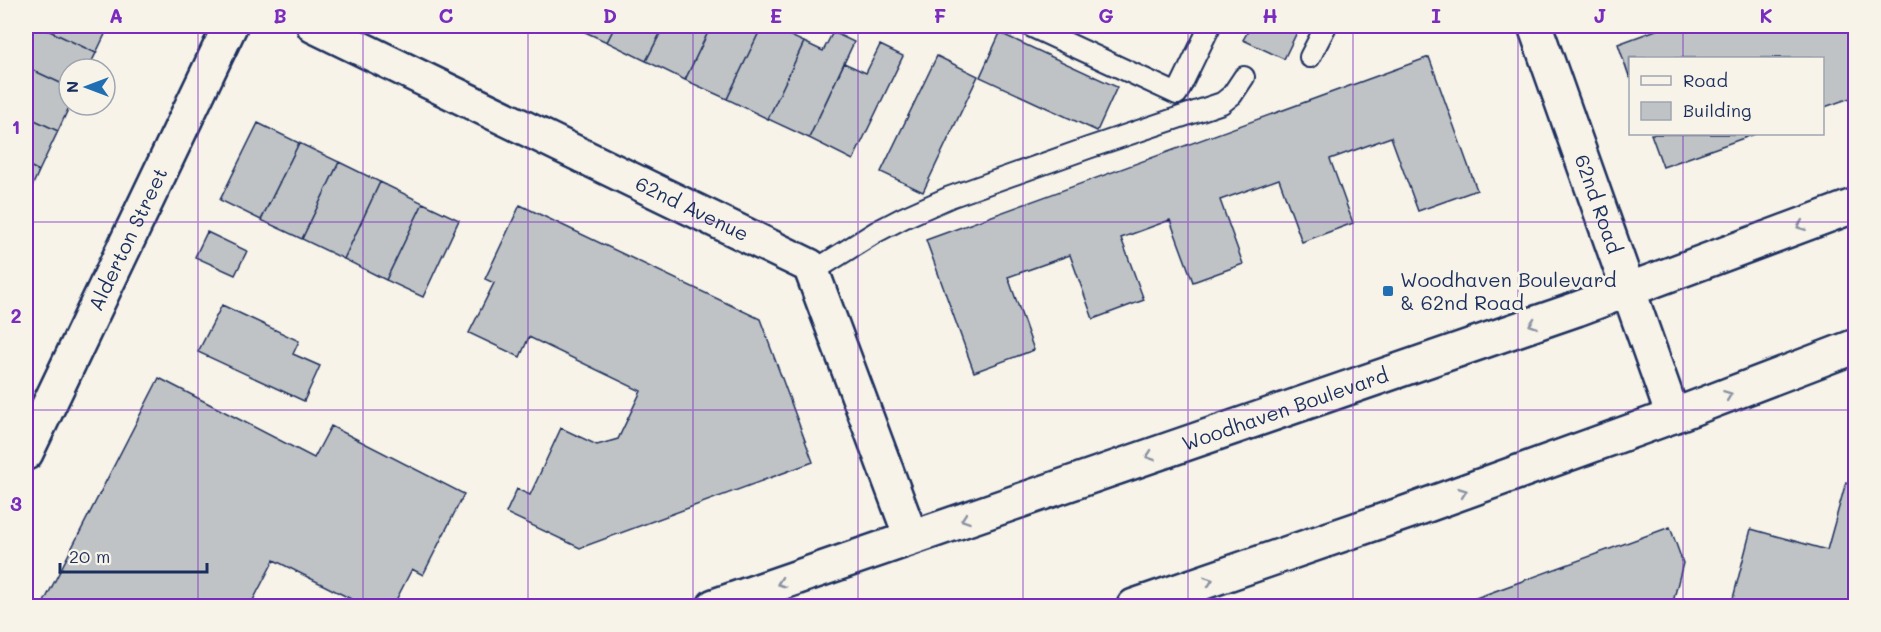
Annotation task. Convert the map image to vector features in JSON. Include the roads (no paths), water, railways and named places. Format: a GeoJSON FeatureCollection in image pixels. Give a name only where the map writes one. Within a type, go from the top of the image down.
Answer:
{"type":"FeatureCollection","features":[{"type":"Feature","properties":{"kind":"main road","name":"Alderton Street"},"geometry":{"type":"LineString","coordinates":[[26,453],[230,26]]}},
{"type":"Feature","properties":{"kind":"main road","name":"62nd Avenue"},"geometry":{"type":"LineString","coordinates":[[314,26],[810,266],[812,272]]}},
{"type":"Feature","properties":{"kind":"main road","name":"62nd Road"},"geometry":{"type":"LineString","coordinates":[[1535,26],[1673,416]]}},
{"type":"Feature","properties":{"kind":"main road","name":"Woodhaven Boulevard"},"geometry":{"type":"LineString","coordinates":[[714,606],[1628,291],[1856,205]]}},
{"type":"Feature","properties":{"kind":"main road"},"geometry":{"type":"LineString","coordinates":[[812,272],[911,537]]}},
{"type":"Feature","properties":{"kind":"main road"},"geometry":{"type":"LineString","coordinates":[[1134,606],[1408,512],[1673,416],[1856,346]]}},
{"type":"Feature","properties":{"kind":"lane"},"geometry":{"type":"LineString","coordinates":[[1030,26],[1177,94],[1210,26]]}},
{"type":"Feature","properties":{"kind":"lane"},"geometry":{"type":"LineString","coordinates":[[1310,57],[1326,26]]}},
{"type":"Feature","properties":{"kind":"lane"},"geometry":{"type":"LineString","coordinates":[[812,272],[876,232],[950,197],[1222,103],[1232,95],[1244,77]]}},
{"type":"Feature","properties":{"kind":"place","name":"Woodhaven Boulevard & 62nd Road"},"geometry":{"type":"Point","coordinates":[1388,291]}}]}
